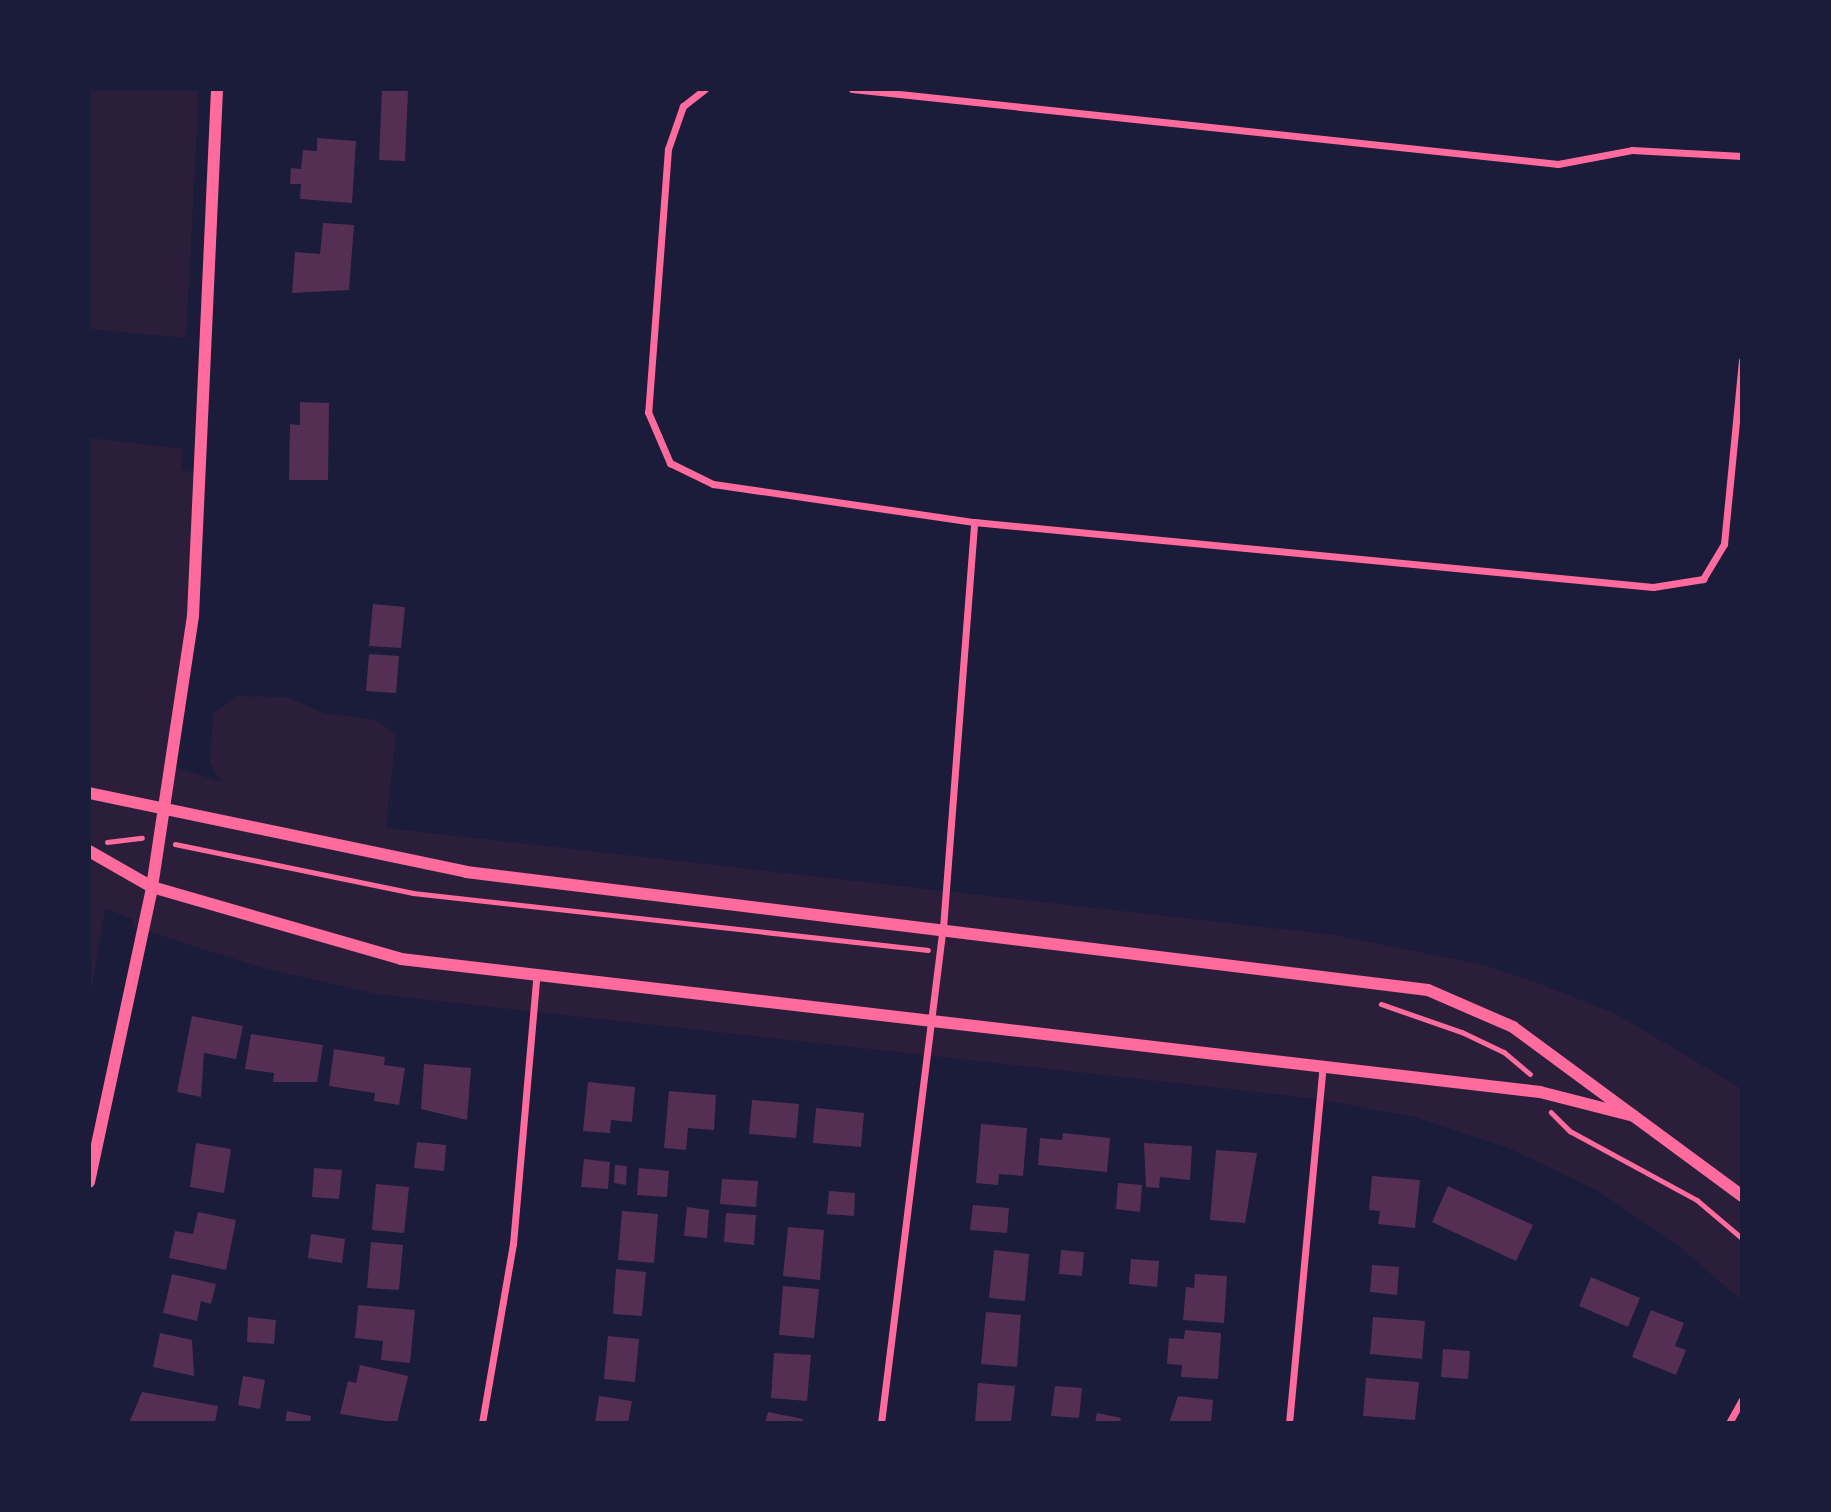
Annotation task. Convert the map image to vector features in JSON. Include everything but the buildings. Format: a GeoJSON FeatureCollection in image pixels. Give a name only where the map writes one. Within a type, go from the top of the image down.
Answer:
{"type":"FeatureCollection","features":[{"type":"Feature","properties":{"kind":"street"},"geometry":{"type":"LineString","coordinates":[[89,1182],[152,887],[193,616],[217,89]]}},
{"type":"Feature","properties":{"kind":"street"},"geometry":{"type":"LineString","coordinates":[[705,89],[683,106],[668,149],[649,412],[670,463],[712,484],[974,522],[1653,587],[1703,579],[1724,544],[1742,361]]}},
{"type":"Feature","properties":{"kind":"street"},"geometry":{"type":"LineString","coordinates":[[852,89],[1558,164],[1632,150],[1742,156]]}},
{"type":"Feature","properties":{"kind":"street"},"geometry":{"type":"LineString","coordinates":[[881,1423],[943,928],[974,522]]}},
{"type":"Feature","properties":{"kind":"street"},"geometry":{"type":"LineString","coordinates":[[89,793],[164,811],[466,872],[943,928],[1428,990],[1513,1027],[1641,1118],[1742,1196]]}},
{"type":"Feature","properties":{"kind":"street"},"geometry":{"type":"LineString","coordinates":[[89,851],[152,887],[401,959],[536,979],[933,1019],[1540,1092],[1641,1118]]}},
{"type":"Feature","properties":{"kind":"street"},"geometry":{"type":"LineString","coordinates":[[482,1423],[513,1244],[536,979]]}},
{"type":"Feature","properties":{"kind":"street"},"geometry":{"type":"LineString","coordinates":[[1289,1423],[1323,1066]]}},
{"type":"Feature","properties":{"kind":"street"},"geometry":{"type":"LineString","coordinates":[[1729,1423],[1742,1400]]}},
{"type":"Feature","properties":{"kind":"path"},"geometry":{"type":"LineString","coordinates":[[103,845],[120,837],[145,838]]}},
{"type":"Feature","properties":{"kind":"path"},"geometry":{"type":"LineString","coordinates":[[177,845],[413,893],[927,949]]}},
{"type":"Feature","properties":{"kind":"path"},"geometry":{"type":"LineString","coordinates":[[1375,1002],[1504,1052],[1532,1078]]}},
{"type":"Feature","properties":{"kind":"path"},"geometry":{"type":"LineString","coordinates":[[1545,1102],[1570,1131],[1697,1200],[1742,1238]]}},
{"type":"Feature","properties":{"kind":"shaded area"},"geometry":{"type":"Polygon","coordinates":[[[89,89],[199,89],[186,338],[89,329],[89,89]]]}},
{"type":"Feature","properties":{"kind":"shaded area"},"geometry":{"type":"Polygon","coordinates":[[[89,438],[183,449],[181,470],[199,473],[193,634],[166,764],[221,782],[210,763],[213,714],[237,696],[286,697],[324,713],[376,720],[396,734],[386,828],[1335,935],[1480,964],[1536,982],[1618,1015],[1742,1089],[1742,1301],[1680,1247],[1598,1191],[1509,1148],[1415,1117],[1318,1099],[376,994],[259,967],[132,926],[133,919],[105,909],[89,1003],[89,438]]]}}]}
